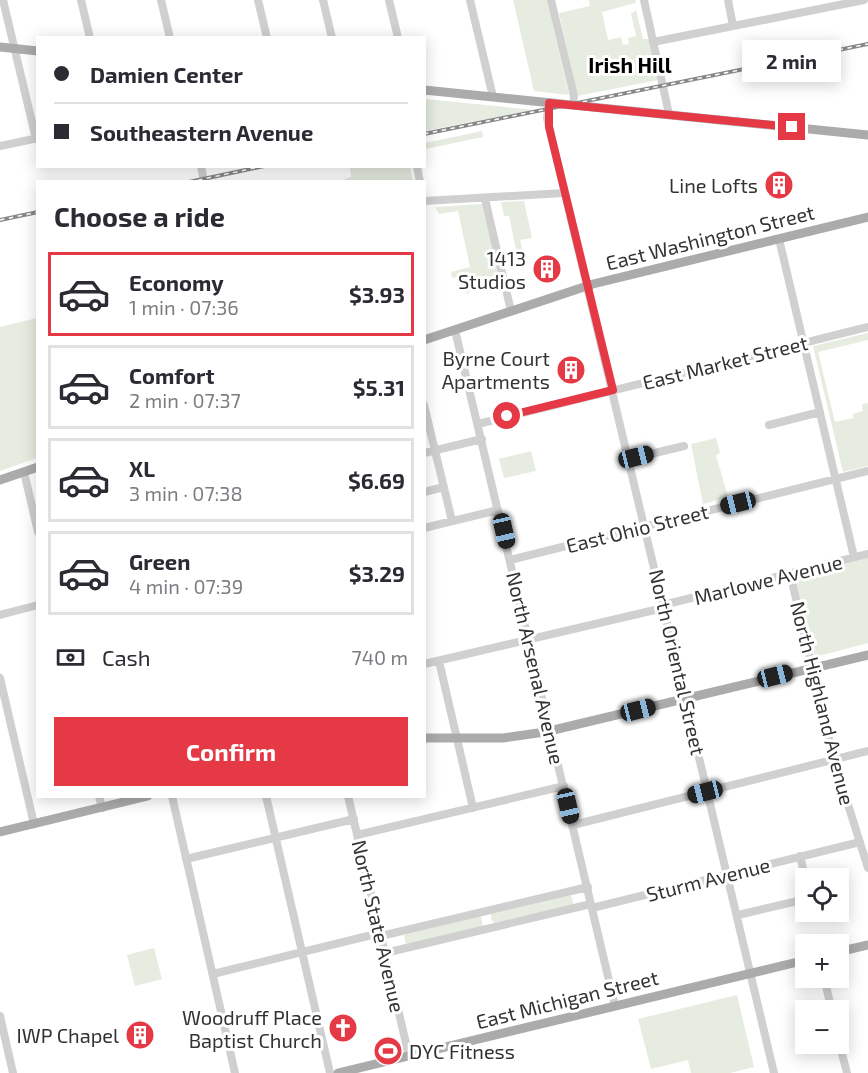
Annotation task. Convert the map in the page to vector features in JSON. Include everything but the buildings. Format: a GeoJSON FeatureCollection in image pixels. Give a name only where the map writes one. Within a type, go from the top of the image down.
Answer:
{"type":"FeatureCollection","features":[{"type":"Feature","properties":{"kind":"main road"},"geometry":{"type":"LineString","coordinates":[[0,47],[36,51]]}},
{"type":"Feature","properties":{"kind":"main road"},"geometry":{"type":"LineString","coordinates":[[426,90],[868,135]]}},
{"type":"Feature","properties":{"kind":"main road","name":"East Washington Street"},"geometry":{"type":"LineString","coordinates":[[426,339],[588,286],[868,217]]}},
{"type":"Feature","properties":{"kind":"main road"},"geometry":{"type":"LineString","coordinates":[[0,480],[36,468]]}},
{"type":"Feature","properties":{"kind":"main road"},"geometry":{"type":"LineString","coordinates":[[426,738],[511,738],[551,731],[868,655]]}},
{"type":"Feature","properties":{"kind":"main road"},"geometry":{"type":"LineString","coordinates":[[0,832],[140,798]]}},
{"type":"Feature","properties":{"kind":"main road"},"geometry":{"type":"LineString","coordinates":[[849,949],[868,945]]}},
{"type":"Feature","properties":{"kind":"main road","name":"East Michigan Street"},"geometry":{"type":"LineString","coordinates":[[338,1073],[364,1070],[409,1056],[795,963]]}},
{"type":"Feature","properties":{"kind":"street"},"geometry":{"type":"LineString","coordinates":[[3,0],[36,135]]}},
{"type":"Feature","properties":{"kind":"street"},"geometry":{"type":"LineString","coordinates":[[81,0],[90,36]]}},
{"type":"Feature","properties":{"kind":"street"},"geometry":{"type":"LineString","coordinates":[[161,0],[170,36]]}},
{"type":"Feature","properties":{"kind":"street"},"geometry":{"type":"LineString","coordinates":[[258,0],[267,36]]}},
{"type":"Feature","properties":{"kind":"street"},"geometry":{"type":"LineString","coordinates":[[323,0],[332,36]]}},
{"type":"Feature","properties":{"kind":"street"},"geometry":{"type":"LineString","coordinates":[[389,0],[398,36]]}},
{"type":"Feature","properties":{"kind":"street"},"geometry":{"type":"LineString","coordinates":[[470,0],[493,97]]}},
{"type":"Feature","properties":{"kind":"street"},"geometry":{"type":"LineString","coordinates":[[551,0],[574,96],[573,105]]}},
{"type":"Feature","properties":{"kind":"street"},"geometry":{"type":"LineString","coordinates":[[644,0],[669,114]]}},
{"type":"Feature","properties":{"kind":"street"},"geometry":{"type":"LineString","coordinates":[[728,0],[733,26]]}},
{"type":"Feature","properties":{"kind":"street"},"geometry":{"type":"LineString","coordinates":[[653,42],[864,0]]}},
{"type":"Feature","properties":{"kind":"street","name":"North Oriental Street"},"geometry":{"type":"LineString","coordinates":[[549,103],[547,118],[564,194],[630,459],[774,1073]]}},
{"type":"Feature","properties":{"kind":"street"},"geometry":{"type":"LineString","coordinates":[[0,146],[36,139]]}},
{"type":"Feature","properties":{"kind":"street"},"geometry":{"type":"LineString","coordinates":[[426,203],[564,194]]}},
{"type":"Feature","properties":{"kind":"street"},"geometry":{"type":"LineString","coordinates":[[484,199],[511,311]]}},
{"type":"Feature","properties":{"kind":"street"},"geometry":{"type":"LineString","coordinates":[[779,239],[854,557]]}},
{"type":"Feature","properties":{"kind":"street","name":"East Market Street"},"geometry":{"type":"LineString","coordinates":[[478,424],[868,327]]}},
{"type":"Feature","properties":{"kind":"street","name":"North Arsenal Avenue"},"geometry":{"type":"LineString","coordinates":[[455,330],[615,1006]]}},
{"type":"Feature","properties":{"kind":"street"},"geometry":{"type":"LineString","coordinates":[[769,425],[820,412]]}},
{"type":"Feature","properties":{"kind":"street"},"geometry":{"type":"LineString","coordinates":[[426,413],[452,521]]}},
{"type":"Feature","properties":{"kind":"street"},"geometry":{"type":"LineString","coordinates":[[426,452],[482,439]]}},
{"type":"Feature","properties":{"kind":"street"},"geometry":{"type":"LineString","coordinates":[[630,459],[684,446]]}},
{"type":"Feature","properties":{"kind":"street","name":"East Ohio Street"},"geometry":{"type":"LineString","coordinates":[[510,560],[868,471]]}},
{"type":"Feature","properties":{"kind":"street"},"geometry":{"type":"LineString","coordinates":[[24,472],[36,523]]}},
{"type":"Feature","properties":{"kind":"street"},"geometry":{"type":"LineString","coordinates":[[426,492],[444,487]]}},
{"type":"Feature","properties":{"kind":"street"},"geometry":{"type":"LineString","coordinates":[[426,528],[498,510]]}},
{"type":"Feature","properties":{"kind":"street","name":"Marlowe Avenue"},"geometry":{"type":"LineString","coordinates":[[426,664],[659,609],[664,605],[868,554]]}},
{"type":"Feature","properties":{"kind":"street","name":"North Highland Avenue"},"geometry":{"type":"LineString","coordinates":[[790,573],[834,760],[868,868]]}},
{"type":"Feature","properties":{"kind":"street"},"geometry":{"type":"LineString","coordinates":[[0,615],[36,606]]}},
{"type":"Feature","properties":{"kind":"street"},"geometry":{"type":"LineString","coordinates":[[439,661],[473,808]]}},
{"type":"Feature","properties":{"kind":"street"},"geometry":{"type":"LineString","coordinates":[[0,678],[34,824]]}},
{"type":"Feature","properties":{"kind":"street"},"geometry":{"type":"LineString","coordinates":[[573,825],[868,752]]}},
{"type":"Feature","properties":{"kind":"street"},"geometry":{"type":"LineString","coordinates":[[357,836],[564,786]]}},
{"type":"Feature","properties":{"kind":"street"},"geometry":{"type":"LineString","coordinates":[[100,798],[102,808]]}},
{"type":"Feature","properties":{"kind":"street"},"geometry":{"type":"LineString","coordinates":[[172,798],[235,1073]]}},
{"type":"Feature","properties":{"kind":"street"},"geometry":{"type":"LineString","coordinates":[[266,798],[330,1073]]}},
{"type":"Feature","properties":{"kind":"street","name":"North State Avenue"},"geometry":{"type":"LineString","coordinates":[[349,798],[409,1056]]}},
{"type":"Feature","properties":{"kind":"street"},"geometry":{"type":"LineString","coordinates":[[186,859],[354,819]]}},
{"type":"Feature","properties":{"kind":"street","name":"Sturm Avenue"},"geometry":{"type":"LineString","coordinates":[[385,953],[860,842]]}},
{"type":"Feature","properties":{"kind":"street"},"geometry":{"type":"LineString","coordinates":[[800,856],[803,868]]}},
{"type":"Feature","properties":{"kind":"street"},"geometry":{"type":"LineString","coordinates":[[213,974],[588,887]]}},
{"type":"Feature","properties":{"kind":"street"},"geometry":{"type":"LineString","coordinates":[[738,915],[795,902]]}},
{"type":"Feature","properties":{"kind":"street"},"geometry":{"type":"LineString","coordinates":[[0,1016],[13,1073]]}},
{"type":"Feature","properties":{"kind":"street"},"geometry":{"type":"LineString","coordinates":[[842,1054],[847,1073]]}},
{"type":"Feature","properties":{"kind":"shaded area"},"geometry":{"type":"Polygon","coordinates":[[[513,0],[547,0],[569,95],[534,91],[513,0]]]}},
{"type":"Feature","properties":{"kind":"shaded area"},"geometry":{"type":"Polygon","coordinates":[[[589,0],[636,0],[635,3],[602,12],[608,40],[621,37],[623,45],[629,44],[628,38],[636,36],[631,14],[636,10],[643,39],[649,39],[658,80],[577,96],[559,13],[590,6],[589,0]]]}},
{"type":"Feature","properties":{"kind":"shaded area"},"geometry":{"type":"Polygon","coordinates":[[[426,99],[534,110],[426,131],[426,99]]]}},
{"type":"Feature","properties":{"kind":"shaded area"},"geometry":{"type":"Polygon","coordinates":[[[482,131],[483,137],[426,149],[426,143],[482,131]]]}},
{"type":"Feature","properties":{"kind":"shaded area"},"geometry":{"type":"Polygon","coordinates":[[[350,168],[410,168],[413,180],[342,180],[351,177],[350,168]]]}},
{"type":"Feature","properties":{"kind":"shaded area"},"geometry":{"type":"Polygon","coordinates":[[[524,201],[532,238],[520,240],[526,263],[519,264],[509,216],[504,216],[501,202],[524,201]]]}},
{"type":"Feature","properties":{"kind":"shaded area"},"geometry":{"type":"Polygon","coordinates":[[[482,204],[501,281],[476,285],[467,294],[462,276],[452,278],[451,272],[470,267],[458,211],[439,214],[435,207],[482,204]]]}},
{"type":"Feature","properties":{"kind":"shaded area"},"geometry":{"type":"Polygon","coordinates":[[[36,318],[36,458],[0,471],[0,327],[36,318]]]}},
{"type":"Feature","properties":{"kind":"shaded area"},"geometry":{"type":"Polygon","coordinates":[[[868,333],[868,340],[818,352],[835,422],[853,418],[853,414],[863,411],[862,404],[868,403],[868,466],[843,472],[813,346],[868,333]]]}},
{"type":"Feature","properties":{"kind":"shaded area"},"geometry":{"type":"Polygon","coordinates":[[[716,438],[720,453],[716,455],[728,497],[703,504],[691,444],[716,438]]]}},
{"type":"Feature","properties":{"kind":"shaded area"},"geometry":{"type":"Polygon","coordinates":[[[531,451],[536,471],[504,478],[499,459],[531,451]]]}},
{"type":"Feature","properties":{"kind":"shaded area"},"geometry":{"type":"Polygon","coordinates":[[[868,558],[868,643],[815,657],[795,577],[868,558]]]}},
{"type":"Feature","properties":{"kind":"shaded area"},"geometry":{"type":"Polygon","coordinates":[[[571,895],[574,905],[494,923],[491,919],[491,914],[571,895]]]}},
{"type":"Feature","properties":{"kind":"shaded area"},"geometry":{"type":"Polygon","coordinates":[[[481,916],[483,927],[406,945],[404,935],[481,916]]]}},
{"type":"Feature","properties":{"kind":"shaded area"},"geometry":{"type":"Polygon","coordinates":[[[154,948],[162,979],[135,986],[127,955],[154,948]]]}},
{"type":"Feature","properties":{"kind":"shaded area"},"geometry":{"type":"Polygon","coordinates":[[[737,995],[754,1067],[730,1073],[691,1073],[688,1060],[651,1069],[638,1019],[737,995]]]}},
{"type":"Feature","properties":{"kind":"railway"},"geometry":{"type":"LineString","coordinates":[[426,134],[868,44]]}},
{"type":"Feature","properties":{"kind":"railway"},"geometry":{"type":"LineString","coordinates":[[198,180],[255,168]]}},
{"type":"Feature","properties":{"kind":"railway"},"geometry":{"type":"LineString","coordinates":[[0,220],[36,212]]}},
{"type":"Feature","properties":{"kind":"place","name":"Line Lofts"},"geometry":{"type":"Point","coordinates":[779,185]}},
{"type":"Feature","properties":{"kind":"place","name":"1413 Studios"},"geometry":{"type":"Point","coordinates":[547,269]}},
{"type":"Feature","properties":{"kind":"place","name":"Byrne Court Apartments"},"geometry":{"type":"Point","coordinates":[571,370]}},
{"type":"Feature","properties":{"kind":"place","name":"Woodruff Place Baptist Church"},"geometry":{"type":"Point","coordinates":[343,1028]}},
{"type":"Feature","properties":{"kind":"place","name":"IWP Chapel"},"geometry":{"type":"Point","coordinates":[140,1035]}},
{"type":"Feature","properties":{"kind":"place","name":"DYC Fitness"},"geometry":{"type":"Point","coordinates":[388,1051]}},
{"type":"Feature","properties":{"kind":"district","name":"Irish Hill"},"geometry":{"type":"Point","coordinates":[630,64]}},
{"type":"Feature","properties":{"kind":"route"},"geometry":{"type":"LineString","coordinates":[[507,416],[613,390],[549,127],[547,118],[549,103],[792,127]]}}]}
